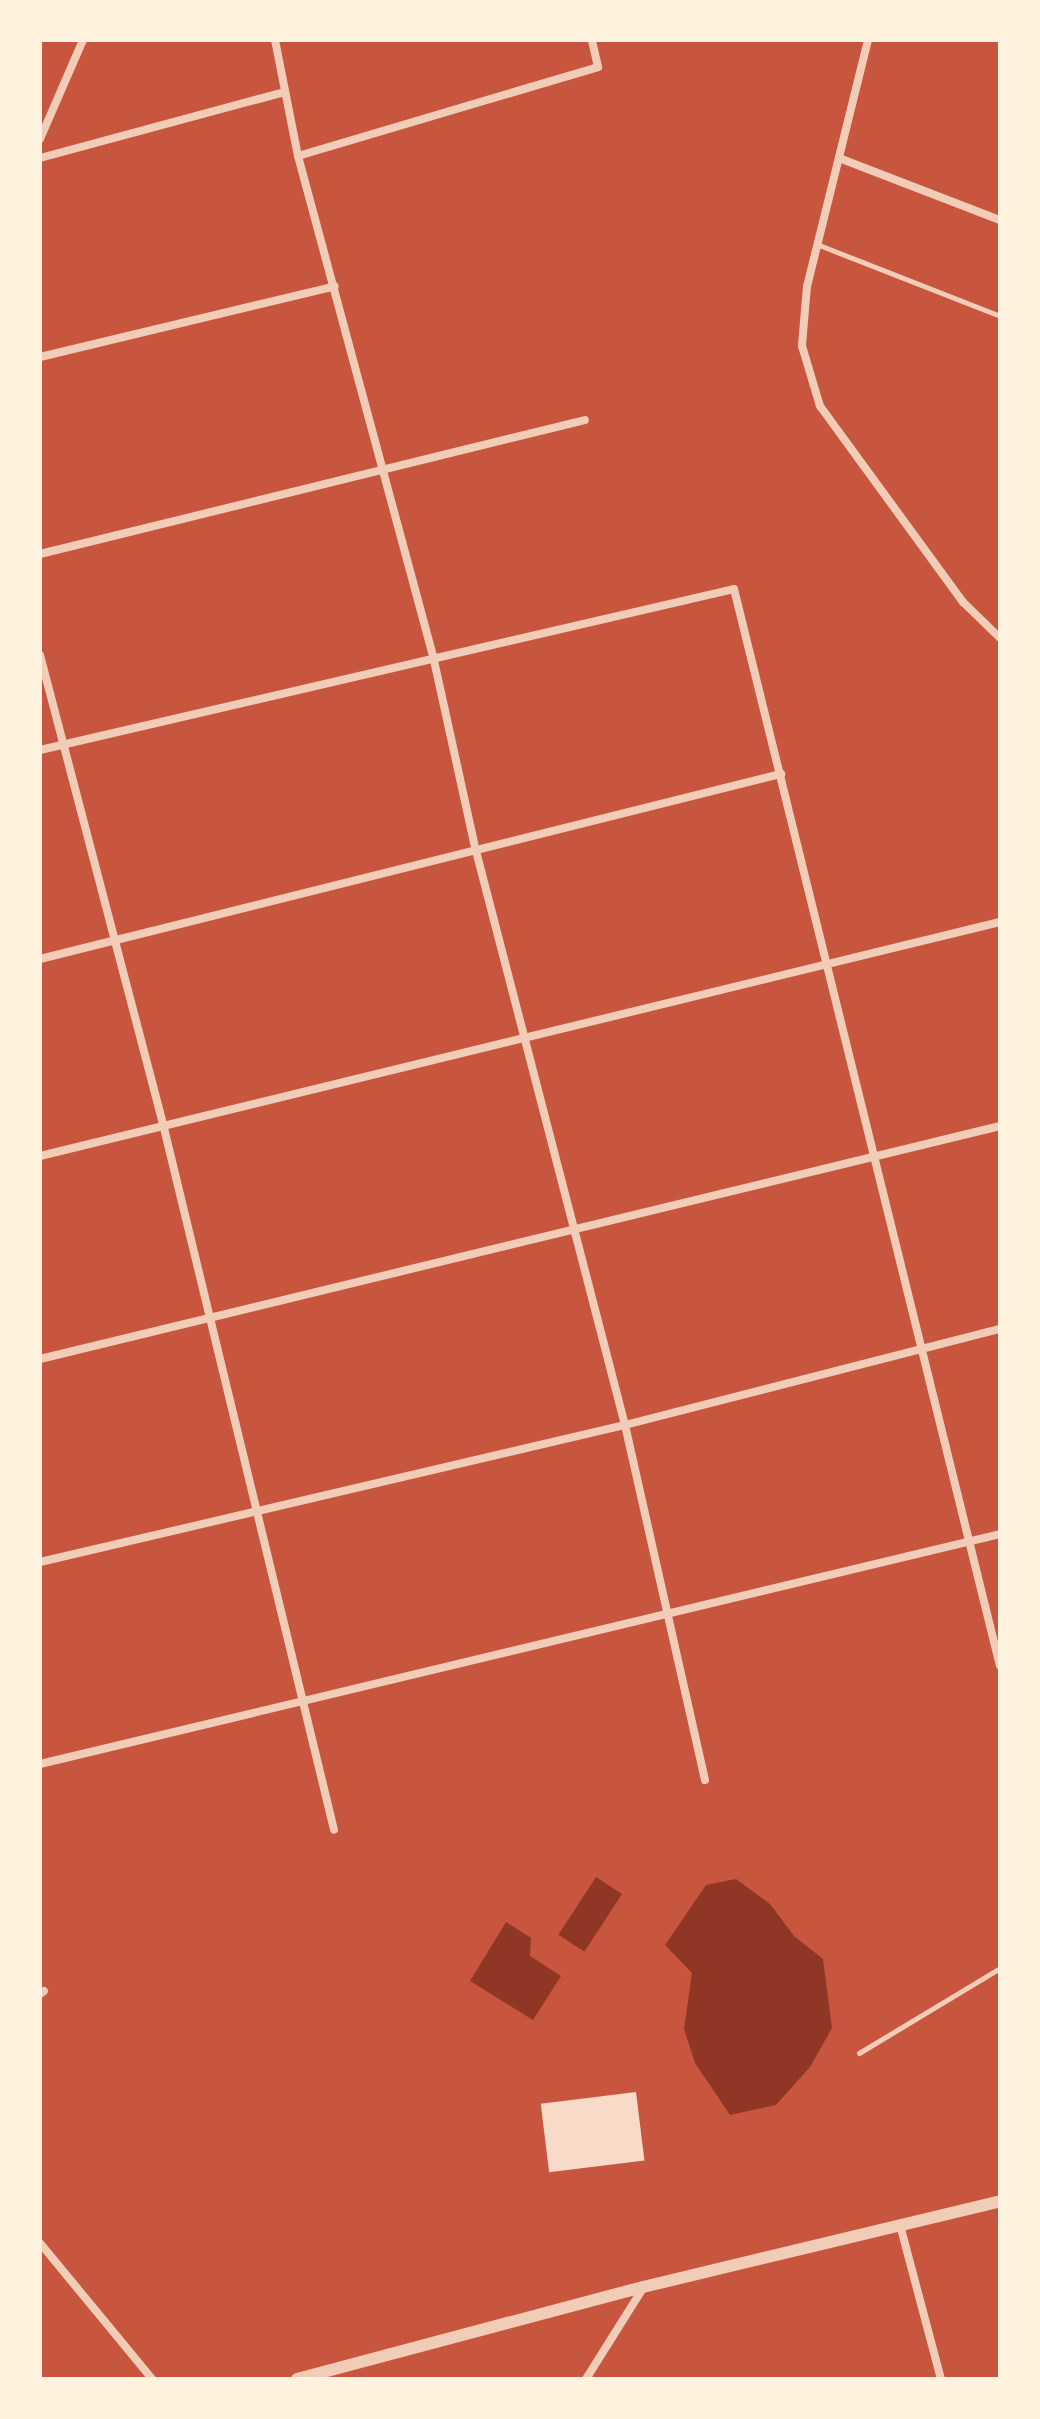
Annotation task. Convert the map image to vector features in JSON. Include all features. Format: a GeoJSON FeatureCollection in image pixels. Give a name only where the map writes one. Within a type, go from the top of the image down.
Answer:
{"type":"FeatureCollection","features":[{"type":"Feature","properties":{"kind":"street"},"geometry":{"type":"LineString","coordinates":[[40,139],[83,40]]}},
{"type":"Feature","properties":{"kind":"street"},"geometry":{"type":"LineString","coordinates":[[275,40],[298,156],[433,656],[476,851],[572,1231],[625,1425],[705,1780]]}},
{"type":"Feature","properties":{"kind":"street"},"geometry":{"type":"LineString","coordinates":[[298,156],[598,67],[592,40]]}},
{"type":"Feature","properties":{"kind":"street"},"geometry":{"type":"LineString","coordinates":[[868,40],[807,286],[802,346],[820,406],[963,602],[1000,638]]}},
{"type":"Feature","properties":{"kind":"street"},"geometry":{"type":"LineString","coordinates":[[40,158],[285,92]]}},
{"type":"Feature","properties":{"kind":"street"},"geometry":{"type":"LineString","coordinates":[[839,158],[1000,220]]}},
{"type":"Feature","properties":{"kind":"street"},"geometry":{"type":"LineString","coordinates":[[40,357],[335,286]]}},
{"type":"Feature","properties":{"kind":"street"},"geometry":{"type":"LineString","coordinates":[[40,554],[380,467],[585,420]]}},
{"type":"Feature","properties":{"kind":"street"},"geometry":{"type":"LineString","coordinates":[[40,750],[433,656],[734,589],[1000,1666]]}},
{"type":"Feature","properties":{"kind":"street"},"geometry":{"type":"LineString","coordinates":[[40,655],[163,1124],[255,1512],[305,1699],[334,1830]]}},
{"type":"Feature","properties":{"kind":"street"},"geometry":{"type":"LineString","coordinates":[[40,959],[781,774]]}},
{"type":"Feature","properties":{"kind":"street"},"geometry":{"type":"LineString","coordinates":[[40,1156],[163,1124],[828,968],[1000,922]]}},
{"type":"Feature","properties":{"kind":"street"},"geometry":{"type":"LineString","coordinates":[[40,1359],[875,1159],[1000,1126]]}},
{"type":"Feature","properties":{"kind":"street"},"geometry":{"type":"LineString","coordinates":[[40,1562],[625,1425],[1000,1329]]}},
{"type":"Feature","properties":{"kind":"street"},"geometry":{"type":"LineString","coordinates":[[40,1764],[1000,1534]]}},
{"type":"Feature","properties":{"kind":"street"},"geometry":{"type":"LineString","coordinates":[[297,2379],[643,2287],[1000,2201]]}},
{"type":"Feature","properties":{"kind":"street"},"geometry":{"type":"LineString","coordinates":[[900,2225],[941,2379]]}},
{"type":"Feature","properties":{"kind":"street"},"geometry":{"type":"LineString","coordinates":[[40,2243],[152,2379]]}},
{"type":"Feature","properties":{"kind":"street"},"geometry":{"type":"LineString","coordinates":[[586,2379],[643,2287]]}},
{"type":"Feature","properties":{"kind":"lane"},"geometry":{"type":"LineString","coordinates":[[819,245],[1000,316]]}},
{"type":"Feature","properties":{"kind":"lane"},"geometry":{"type":"LineString","coordinates":[[859,2053],[1000,1968]]}},
{"type":"Feature","properties":{"kind":"shaded area"},"geometry":{"type":"Polygon","coordinates":[[[596,1877],[622,1894],[584,1952],[558,1935],[596,1877]]]}},
{"type":"Feature","properties":{"kind":"shaded area"},"geometry":{"type":"Polygon","coordinates":[[[736,1879],[770,1904],[794,1936],[823,1959],[832,2028],[810,2067],[776,2105],[730,2115],[695,2063],[684,2029],[692,1973],[665,1945],[706,1885],[736,1879]]]}},
{"type":"Feature","properties":{"kind":"shaded area"},"geometry":{"type":"Polygon","coordinates":[[[506,1922],[531,1938],[530,1956],[561,1976],[533,2020],[470,1981],[506,1922]]]}},
{"type":"Feature","properties":{"kind":"building"},"geometry":{"type":"Polygon","coordinates":[[[636,2092],[644,2160],[549,2172],[541,2104],[636,2092]]]}}]}
